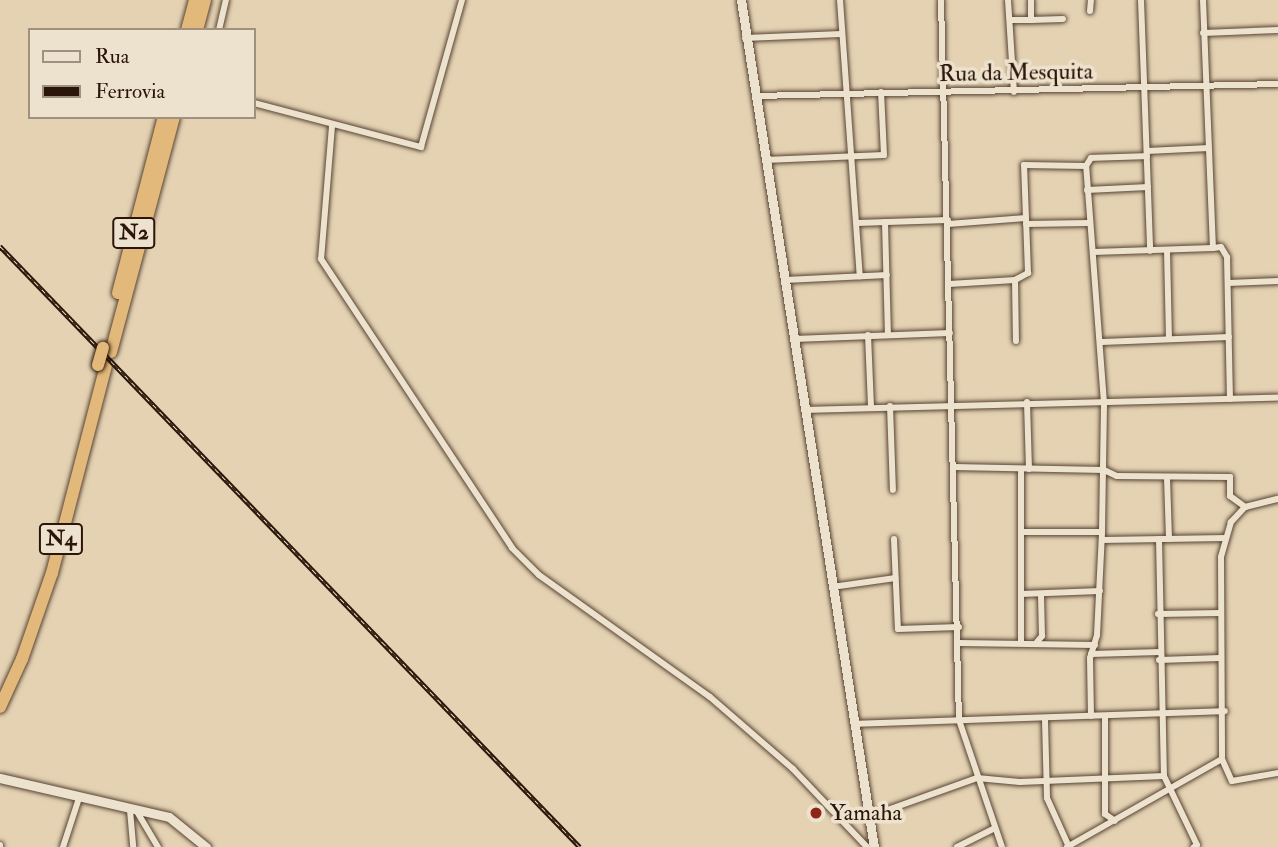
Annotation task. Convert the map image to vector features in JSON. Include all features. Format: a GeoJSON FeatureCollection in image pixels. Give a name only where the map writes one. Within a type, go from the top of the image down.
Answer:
{"type":"FeatureCollection","features":[{"type":"Feature","properties":{"kind":"highway"},"geometry":{"type":"LineString","coordinates":[[188,28],[195,0]]}},
{"type":"Feature","properties":{"kind":"highway"},"geometry":{"type":"LineString","coordinates":[[198,28],[205,0]]}},
{"type":"Feature","properties":{"kind":"highway","name":"N2"},"geometry":{"type":"LineString","coordinates":[[107,350],[164,119]]}},
{"type":"Feature","properties":{"kind":"highway","name":"N2"},"geometry":{"type":"LineString","coordinates":[[115,337],[173,119]]}},
{"type":"Feature","properties":{"kind":"highway","name":"N4"},"geometry":{"type":"LineString","coordinates":[[0,689],[42,582],[102,366],[115,337]]}},
{"type":"Feature","properties":{"kind":"highway","name":"N4"},"geometry":{"type":"LineString","coordinates":[[0,707],[22,659],[52,573],[102,366]]}},
{"type":"Feature","properties":{"kind":"street"},"geometry":{"type":"LineString","coordinates":[[219,28],[226,0]]}},
{"type":"Feature","properties":{"kind":"street"},"geometry":{"type":"LineString","coordinates":[[256,104],[421,147],[462,0]]}},
{"type":"Feature","properties":{"kind":"street"},"geometry":{"type":"LineString","coordinates":[[741,0],[754,96],[806,410],[830,587],[873,847]]}},
{"type":"Feature","properties":{"kind":"street"},"geometry":{"type":"LineString","coordinates":[[840,0],[860,276]]}},
{"type":"Feature","properties":{"kind":"street"},"geometry":{"type":"LineString","coordinates":[[941,0],[960,643],[959,720],[1002,847]]}},
{"type":"Feature","properties":{"kind":"street"},"geometry":{"type":"LineString","coordinates":[[1008,0],[1012,20],[1014,92]]}},
{"type":"Feature","properties":{"kind":"street"},"geometry":{"type":"LineString","coordinates":[[1031,0],[1031,20]]}},
{"type":"Feature","properties":{"kind":"street"},"geometry":{"type":"LineString","coordinates":[[1090,11],[1091,0]]}},
{"type":"Feature","properties":{"kind":"street"},"geometry":{"type":"LineString","coordinates":[[1141,0],[1150,251]]}},
{"type":"Feature","properties":{"kind":"street"},"geometry":{"type":"LineString","coordinates":[[1203,0],[1213,248]]}},
{"type":"Feature","properties":{"kind":"street"},"geometry":{"type":"LineString","coordinates":[[1012,20],[1063,19]]}},
{"type":"Feature","properties":{"kind":"street"},"geometry":{"type":"LineString","coordinates":[[1203,33],[1278,30]]}},
{"type":"Feature","properties":{"kind":"street"},"geometry":{"type":"LineString","coordinates":[[745,38],[841,34]]}},
{"type":"Feature","properties":{"kind":"street","name":"Rua da Mesquita"},"geometry":{"type":"LineString","coordinates":[[754,96],[1278,84]]}},
{"type":"Feature","properties":{"kind":"street"},"geometry":{"type":"LineString","coordinates":[[765,160],[884,155],[881,92]]}},
{"type":"Feature","properties":{"kind":"street"},"geometry":{"type":"LineString","coordinates":[[332,125],[321,259],[512,548],[539,575],[710,697],[793,769],[867,847]]}},
{"type":"Feature","properties":{"kind":"street"},"geometry":{"type":"LineString","coordinates":[[1091,716],[1091,654],[1095,645],[1100,591],[1104,403],[1102,342],[1088,223],[1086,166],[1091,158],[1209,148]]}},
{"type":"Feature","properties":{"kind":"street"},"geometry":{"type":"LineString","coordinates":[[949,284],[1015,281],[1029,271],[1024,165],[1086,166]]}},
{"type":"Feature","properties":{"kind":"street"},"geometry":{"type":"LineString","coordinates":[[1087,190],[1147,187]]}},
{"type":"Feature","properties":{"kind":"street"},"geometry":{"type":"LineString","coordinates":[[885,222],[888,335]]}},
{"type":"Feature","properties":{"kind":"street"},"geometry":{"type":"LineString","coordinates":[[857,223],[1088,223]]}},
{"type":"Feature","properties":{"kind":"street"},"geometry":{"type":"LineString","coordinates":[[1093,252],[1213,248],[1225,251],[1230,399]]}},
{"type":"Feature","properties":{"kind":"street"},"geometry":{"type":"LineString","coordinates":[[1167,251],[1169,339]]}},
{"type":"Feature","properties":{"kind":"street"},"geometry":{"type":"LineString","coordinates":[[785,280],[887,275]]}},
{"type":"Feature","properties":{"kind":"street"},"geometry":{"type":"LineString","coordinates":[[1015,281],[1016,341]]}},
{"type":"Feature","properties":{"kind":"street"},"geometry":{"type":"LineString","coordinates":[[1228,283],[1278,281]]}},
{"type":"Feature","properties":{"kind":"street"},"geometry":{"type":"LineString","coordinates":[[794,339],[950,333]]}},
{"type":"Feature","properties":{"kind":"street"},"geometry":{"type":"LineString","coordinates":[[868,335],[871,407]]}},
{"type":"Feature","properties":{"kind":"street"},"geometry":{"type":"LineString","coordinates":[[1102,342],[1229,337]]}},
{"type":"Feature","properties":{"kind":"street"},"geometry":{"type":"LineString","coordinates":[[806,410],[951,403],[1104,403],[1278,398]]}},
{"type":"Feature","properties":{"kind":"street"},"geometry":{"type":"LineString","coordinates":[[1027,402],[1029,469]]}},
{"type":"Feature","properties":{"kind":"street"},"geometry":{"type":"LineString","coordinates":[[890,406],[893,490]]}},
{"type":"Feature","properties":{"kind":"street"},"geometry":{"type":"LineString","coordinates":[[954,467],[1104,470],[1117,476],[1167,478],[1228,476],[1230,496],[1245,506]]}},
{"type":"Feature","properties":{"kind":"street"},"geometry":{"type":"LineString","coordinates":[[1021,470],[1021,642]]}},
{"type":"Feature","properties":{"kind":"street"},"geometry":{"type":"LineString","coordinates":[[1167,478],[1169,539]]}},
{"type":"Feature","properties":{"kind":"street"},"geometry":{"type":"LineString","coordinates":[[1278,499],[1245,506],[1231,522],[1221,557],[1220,658],[1225,711],[1222,759],[1232,781],[1278,773]]}},
{"type":"Feature","properties":{"kind":"street"},"geometry":{"type":"LineString","coordinates":[[1021,532],[1102,532]]}},
{"type":"Feature","properties":{"kind":"street"},"geometry":{"type":"LineString","coordinates":[[1102,540],[1226,537]]}},
{"type":"Feature","properties":{"kind":"street"},"geometry":{"type":"LineString","coordinates":[[894,539],[898,629],[959,627]]}},
{"type":"Feature","properties":{"kind":"street"},"geometry":{"type":"LineString","coordinates":[[1159,539],[1160,712],[1164,776],[1194,847]]}},
{"type":"Feature","properties":{"kind":"street"},"geometry":{"type":"LineString","coordinates":[[830,587],[895,578]]}},
{"type":"Feature","properties":{"kind":"street"},"geometry":{"type":"LineString","coordinates":[[1021,594],[1100,591]]}},
{"type":"Feature","properties":{"kind":"street"},"geometry":{"type":"LineString","coordinates":[[1037,642],[1042,636],[1041,594]]}},
{"type":"Feature","properties":{"kind":"street"},"geometry":{"type":"LineString","coordinates":[[1158,614],[1221,613]]}},
{"type":"Feature","properties":{"kind":"street"},"geometry":{"type":"LineString","coordinates":[[960,643],[1037,642],[1095,645]]}},
{"type":"Feature","properties":{"kind":"street"},"geometry":{"type":"LineString","coordinates":[[1091,654],[1220,658]]}},
{"type":"Feature","properties":{"kind":"street"},"geometry":{"type":"LineString","coordinates":[[854,724],[1045,720],[1160,712],[1225,711]]}},
{"type":"Feature","properties":{"kind":"street"},"geometry":{"type":"LineString","coordinates":[[1105,716],[1105,814],[1115,821]]}},
{"type":"Feature","properties":{"kind":"street"},"geometry":{"type":"LineString","coordinates":[[1045,720],[1046,779],[1052,816],[1068,847],[1169,786],[1200,776],[1222,759]]}},
{"type":"Feature","properties":{"kind":"street"},"geometry":{"type":"LineString","coordinates":[[869,817],[977,778],[1020,782],[1164,776]]}},
{"type":"Feature","properties":{"kind":"street"},"geometry":{"type":"LineString","coordinates":[[0,778],[180,822],[206,847]]}},
{"type":"Feature","properties":{"kind":"street"},"geometry":{"type":"LineString","coordinates":[[63,847],[79,798]]}},
{"type":"Feature","properties":{"kind":"street"},"geometry":{"type":"LineString","coordinates":[[133,810],[133,847]]}},
{"type":"Feature","properties":{"kind":"street"},"geometry":{"type":"LineString","coordinates":[[133,810],[158,847]]}},
{"type":"Feature","properties":{"kind":"street"},"geometry":{"type":"LineString","coordinates":[[957,847],[995,828]]}},
{"type":"Feature","properties":{"kind":"railway"},"geometry":{"type":"LineString","coordinates":[[0,246],[580,847]]}},
{"type":"Feature","properties":{"kind":"place","name":"Yamaha"},"geometry":{"type":"Point","coordinates":[816,813]}}]}
